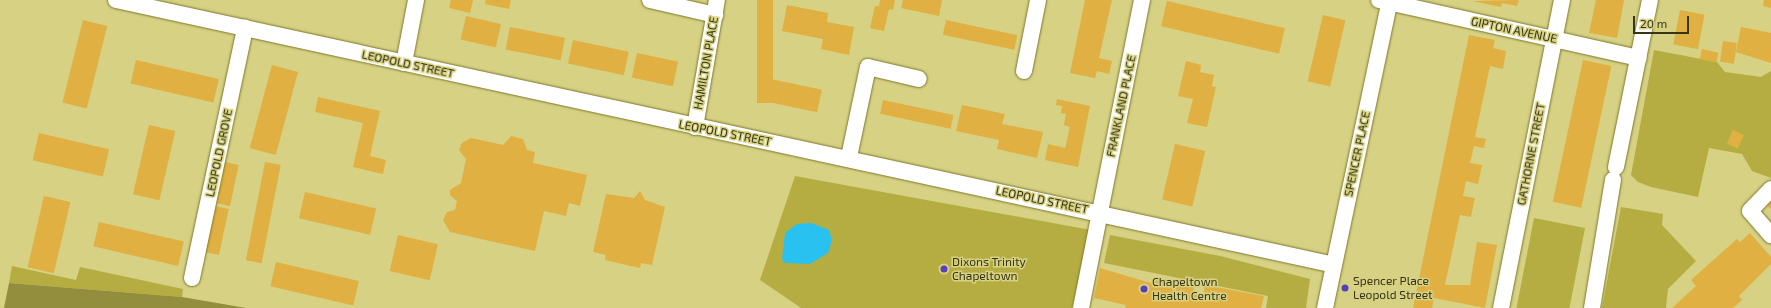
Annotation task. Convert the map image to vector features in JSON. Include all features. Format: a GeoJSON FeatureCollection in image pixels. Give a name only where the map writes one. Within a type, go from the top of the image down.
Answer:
{"type":"FeatureCollection","features":[{"type":"Feature","properties":{"kind":"street","name":"LEOPOLD STREET"},"geometry":{"type":"LineString","coordinates":[[116,0],[695,127],[848,157],[1334,265]]}},
{"type":"Feature","properties":{"kind":"street"},"geometry":{"type":"LineString","coordinates":[[404,63],[416,0]]}},
{"type":"Feature","properties":{"kind":"street"},"geometry":{"type":"LineString","coordinates":[[650,0],[716,7]]}},
{"type":"Feature","properties":{"kind":"street"},"geometry":{"type":"LineString","coordinates":[[1024,71],[1038,0]]}},
{"type":"Feature","properties":{"kind":"street","name":"FRANKLAND PLACE"},"geometry":{"type":"LineString","coordinates":[[1081,308],[1142,0]]}},
{"type":"Feature","properties":{"kind":"street","name":"GATHORNE STREET"},"geometry":{"type":"LineString","coordinates":[[1501,308],[1562,0]]}},
{"type":"Feature","properties":{"kind":"street"},"geometry":{"type":"LineString","coordinates":[[1592,308],[1614,173],[1650,0]]}},
{"type":"Feature","properties":{"kind":"street","name":"GIPTON AVENUE"},"geometry":{"type":"LineString","coordinates":[[1386,1],[1639,58]]}},
{"type":"Feature","properties":{"kind":"street","name":"SPENCER PLACE"},"geometry":{"type":"LineString","coordinates":[[1325,308],[1386,1]]}},
{"type":"Feature","properties":{"kind":"street","name":"HAMILTON PLACE"},"geometry":{"type":"LineString","coordinates":[[695,127],[716,7]]}},
{"type":"Feature","properties":{"kind":"street","name":"LEOPOLD GROVE"},"geometry":{"type":"LineString","coordinates":[[192,278],[246,28]]}},
{"type":"Feature","properties":{"kind":"street"},"geometry":{"type":"LineString","coordinates":[[848,157],[868,67],[919,79]]}},
{"type":"Feature","properties":{"kind":"street"},"geometry":{"type":"LineString","coordinates":[[1771,189],[1750,211],[1771,235]]}},
{"type":"Feature","properties":{"kind":"shaded area"},"geometry":{"type":"Polygon","coordinates":[[[1654,50],[1717,62],[1725,72],[1761,77],[1771,71],[1771,178],[1752,171],[1742,154],[1709,148],[1698,197],[1651,187],[1638,182],[1631,175],[1654,50]]]}},
{"type":"Feature","properties":{"kind":"shaded area","name":"Dixons Trinity Chapeltown"},"geometry":{"type":"Polygon","coordinates":[[[795,176],[1091,230],[1072,308],[801,308],[760,280],[795,176]]]}},
{"type":"Feature","properties":{"kind":"shaded area"},"geometry":{"type":"Polygon","coordinates":[[[1621,207],[1663,214],[1662,225],[1696,261],[1668,289],[1666,308],[1602,308],[1621,207]]]}},
{"type":"Feature","properties":{"kind":"shaded area"},"geometry":{"type":"Polygon","coordinates":[[[1534,218],[1585,228],[1569,308],[1517,308],[1534,218]]]}},
{"type":"Feature","properties":{"kind":"shaded area"},"geometry":{"type":"Polygon","coordinates":[[[1110,235],[1220,256],[1310,279],[1306,308],[1266,308],[1268,296],[1104,263],[1110,235]]]}},
{"type":"Feature","properties":{"kind":"shaded area"},"geometry":{"type":"Polygon","coordinates":[[[12,266],[76,280],[80,267],[183,289],[182,297],[9,283],[12,266]]]}},
{"type":"Feature","properties":{"kind":"shaded area"},"geometry":{"type":"Polygon","coordinates":[[[9,283],[182,297],[246,308],[4,308],[9,283]]]}},
{"type":"Feature","properties":{"kind":"water"},"geometry":{"type":"Polygon","coordinates":[[[811,223],[829,230],[832,240],[828,253],[810,264],[785,263],[782,259],[785,233],[797,224],[811,223]]]}},
{"type":"Feature","properties":{"kind":"building"},"geometry":{"type":"Polygon","coordinates":[[[451,0],[473,0],[470,13],[449,8],[451,0]]]}},
{"type":"Feature","properties":{"kind":"building"},"geometry":{"type":"Polygon","coordinates":[[[486,0],[511,0],[509,9],[485,4],[486,0]]]}},
{"type":"Feature","properties":{"kind":"building"},"geometry":{"type":"Polygon","coordinates":[[[757,0],[773,0],[773,103],[757,103],[757,0]]]}},
{"type":"Feature","properties":{"kind":"building"},"geometry":{"type":"Polygon","coordinates":[[[880,0],[895,0],[893,10],[889,9],[884,31],[870,28],[875,6],[879,6],[880,0]]]}},
{"type":"Feature","properties":{"kind":"building"},"geometry":{"type":"Polygon","coordinates":[[[903,0],[942,0],[939,16],[901,8],[903,0]]]}},
{"type":"Feature","properties":{"kind":"building"},"geometry":{"type":"Polygon","coordinates":[[[1085,0],[1112,0],[1099,58],[1112,61],[1109,74],[1097,71],[1095,78],[1070,73],[1085,0]]]}},
{"type":"Feature","properties":{"kind":"building"},"geometry":{"type":"Polygon","coordinates":[[[1519,0],[1517,6],[1502,3],[1501,7],[1473,1],[1519,0]]]}},
{"type":"Feature","properties":{"kind":"building"},"geometry":{"type":"Polygon","coordinates":[[[1596,0],[1624,0],[1617,38],[1589,33],[1596,0]]]}},
{"type":"Feature","properties":{"kind":"building"},"geometry":{"type":"Polygon","coordinates":[[[1764,0],[1771,0],[1771,8],[1763,6],[1764,0]]]}},
{"type":"Feature","properties":{"kind":"building"},"geometry":{"type":"Polygon","coordinates":[[[1167,1],[1285,28],[1279,54],[1161,26],[1167,1]]]}},
{"type":"Feature","properties":{"kind":"building"},"geometry":{"type":"Polygon","coordinates":[[[787,5],[828,13],[827,22],[854,27],[849,55],[821,49],[823,39],[782,31],[787,5]]]}},
{"type":"Feature","properties":{"kind":"building"},"geometry":{"type":"Polygon","coordinates":[[[1680,10],[1705,15],[1698,49],[1673,44],[1680,10]]]}},
{"type":"Feature","properties":{"kind":"building"},"geometry":{"type":"Polygon","coordinates":[[[1323,15],[1345,20],[1330,86],[1308,81],[1323,15]]]}},
{"type":"Feature","properties":{"kind":"building"},"geometry":{"type":"Polygon","coordinates":[[[466,16],[501,24],[496,47],[461,39],[466,16]]]}},
{"type":"Feature","properties":{"kind":"building"},"geometry":{"type":"Polygon","coordinates":[[[83,20],[107,26],[87,109],[62,102],[83,20]]]}},
{"type":"Feature","properties":{"kind":"building"},"geometry":{"type":"Polygon","coordinates":[[[946,20],[1017,35],[1014,50],[943,35],[946,20]]]}},
{"type":"Feature","properties":{"kind":"building"},"geometry":{"type":"Polygon","coordinates":[[[510,27],[565,38],[561,60],[506,50],[510,27]]]}},
{"type":"Feature","properties":{"kind":"building"},"geometry":{"type":"Polygon","coordinates":[[[1741,27],[1771,33],[1771,63],[1736,52],[1741,27]]]}},
{"type":"Feature","properties":{"kind":"building"},"geometry":{"type":"Polygon","coordinates":[[[1469,35],[1495,40],[1493,48],[1506,51],[1503,69],[1490,66],[1475,137],[1486,139],[1484,148],[1474,146],[1470,163],[1482,165],[1478,184],[1466,181],[1463,196],[1475,198],[1471,217],[1460,215],[1445,285],[1470,285],[1477,242],[1497,245],[1485,308],[1434,298],[1432,308],[1413,308],[1469,35]]]}},
{"type":"Feature","properties":{"kind":"building"},"geometry":{"type":"Polygon","coordinates":[[[573,40],[629,52],[624,75],[568,63],[573,40]]]}},
{"type":"Feature","properties":{"kind":"building"},"geometry":{"type":"Polygon","coordinates":[[[1723,41],[1737,43],[1734,64],[1720,62],[1723,41]]]}},
{"type":"Feature","properties":{"kind":"building"},"geometry":{"type":"Polygon","coordinates":[[[1702,49],[1719,53],[1716,63],[1700,59],[1702,49]]]}},
{"type":"Feature","properties":{"kind":"building"},"geometry":{"type":"Polygon","coordinates":[[[637,53],[678,62],[673,86],[632,77],[637,53]]]}},
{"type":"Feature","properties":{"kind":"building"},"geometry":{"type":"Polygon","coordinates":[[[136,60],[219,79],[213,103],[131,83],[136,60]]]}},
{"type":"Feature","properties":{"kind":"building"},"geometry":{"type":"Polygon","coordinates":[[[1583,60],[1611,66],[1581,208],[1553,202],[1583,60]]]}},
{"type":"Feature","properties":{"kind":"building"},"geometry":{"type":"Polygon","coordinates":[[[1186,61],[1201,65],[1200,72],[1214,75],[1212,86],[1216,87],[1207,127],[1187,123],[1193,99],[1178,96],[1186,61]]]}},
{"type":"Feature","properties":{"kind":"building"},"geometry":{"type":"Polygon","coordinates":[[[272,65],[298,72],[276,155],[250,148],[272,65]]]}},
{"type":"Feature","properties":{"kind":"building"},"geometry":{"type":"Polygon","coordinates":[[[771,79],[822,90],[817,112],[766,101],[771,79]]]}},
{"type":"Feature","properties":{"kind":"building"},"geometry":{"type":"Polygon","coordinates":[[[318,97],[380,111],[370,156],[386,160],[383,174],[353,167],[363,123],[315,112],[318,97]]]}},
{"type":"Feature","properties":{"kind":"building"},"geometry":{"type":"Polygon","coordinates":[[[1057,99],[1090,106],[1078,167],[1045,160],[1048,144],[1065,148],[1070,127],[1064,125],[1066,114],[1061,113],[1062,106],[1056,105],[1057,99]]]}},
{"type":"Feature","properties":{"kind":"building"},"geometry":{"type":"Polygon","coordinates":[[[883,100],[953,115],[951,129],[880,114],[883,100]]]}},
{"type":"Feature","properties":{"kind":"building"},"geometry":{"type":"Polygon","coordinates":[[[962,105],[1005,114],[1002,124],[1043,132],[1037,158],[997,149],[999,140],[956,131],[962,105]]]}},
{"type":"Feature","properties":{"kind":"building"},"geometry":{"type":"Polygon","coordinates":[[[149,125],[175,131],[159,200],[133,194],[149,125]]]}},
{"type":"Feature","properties":{"kind":"building"},"geometry":{"type":"Polygon","coordinates":[[[1733,130],[1744,135],[1738,149],[1727,144],[1733,130]]]}},
{"type":"Feature","properties":{"kind":"building"},"geometry":{"type":"Polygon","coordinates":[[[39,133],[109,149],[103,176],[33,160],[39,133]]]}},
{"type":"Feature","properties":{"kind":"building"},"geometry":{"type":"Polygon","coordinates":[[[511,136],[523,139],[527,150],[535,152],[533,163],[587,175],[580,206],[569,203],[566,216],[544,211],[535,251],[450,232],[443,220],[447,212],[455,210],[457,201],[450,195],[450,190],[461,183],[466,159],[459,150],[462,143],[471,138],[503,145],[511,136]]]}},
{"type":"Feature","properties":{"kind":"building"},"geometry":{"type":"Polygon","coordinates":[[[1175,144],[1205,151],[1192,207],[1162,200],[1175,144]]]}},
{"type":"Feature","properties":{"kind":"building"},"geometry":{"type":"Polygon","coordinates":[[[225,162],[239,165],[230,206],[216,203],[225,162]]]}},
{"type":"Feature","properties":{"kind":"building"},"geometry":{"type":"Polygon","coordinates":[[[265,162],[281,165],[262,263],[246,260],[265,162]]]}},
{"type":"Feature","properties":{"kind":"building"},"geometry":{"type":"Polygon","coordinates":[[[640,191],[645,200],[665,207],[652,265],[641,263],[640,268],[605,260],[606,255],[593,252],[606,194],[634,198],[640,191]]]}},
{"type":"Feature","properties":{"kind":"building"},"geometry":{"type":"Polygon","coordinates":[[[305,192],[376,208],[370,235],[299,218],[305,192]]]}},
{"type":"Feature","properties":{"kind":"building"},"geometry":{"type":"Polygon","coordinates":[[[44,196],[70,202],[54,273],[28,267],[44,196]]]}},
{"type":"Feature","properties":{"kind":"building"},"geometry":{"type":"Polygon","coordinates":[[[1771,200],[1771,209],[1766,205],[1771,200]]]}},
{"type":"Feature","properties":{"kind":"building"},"geometry":{"type":"Polygon","coordinates":[[[215,206],[229,209],[219,255],[205,252],[215,206]]]}},
{"type":"Feature","properties":{"kind":"building"},"geometry":{"type":"Polygon","coordinates":[[[99,222],[184,242],[178,266],[93,246],[99,222]]]}},
{"type":"Feature","properties":{"kind":"building"},"geometry":{"type":"Polygon","coordinates":[[[1750,233],[1771,257],[1771,264],[1739,296],[1742,300],[1733,308],[1672,308],[1696,286],[1691,280],[1737,239],[1740,242],[1750,233]]]}},
{"type":"Feature","properties":{"kind":"building"},"geometry":{"type":"Polygon","coordinates":[[[398,235],[438,244],[430,280],[390,271],[398,235]]]}},
{"type":"Feature","properties":{"kind":"building"},"geometry":{"type":"Polygon","coordinates":[[[276,262],[359,281],[353,305],[270,286],[276,262]]]}},
{"type":"Feature","properties":{"kind":"building","name":"Chapeltown Health Centre"},"geometry":{"type":"Polygon","coordinates":[[[1100,268],[1154,284],[1155,279],[1194,287],[1193,292],[1203,294],[1205,285],[1264,296],[1261,308],[1125,308],[1126,305],[1094,298],[1100,268]]]}},
{"type":"Feature","properties":{"kind":"place","name":"Dixons Trinity Chapeltown"},"geometry":{"type":"Point","coordinates":[944,269]}},
{"type":"Feature","properties":{"kind":"place","name":"Spencer Place Leopold Street"},"geometry":{"type":"Point","coordinates":[1345,288]}},
{"type":"Feature","properties":{"kind":"place","name":"Chapeltown Health Centre"},"geometry":{"type":"Point","coordinates":[1144,289]}}]}
